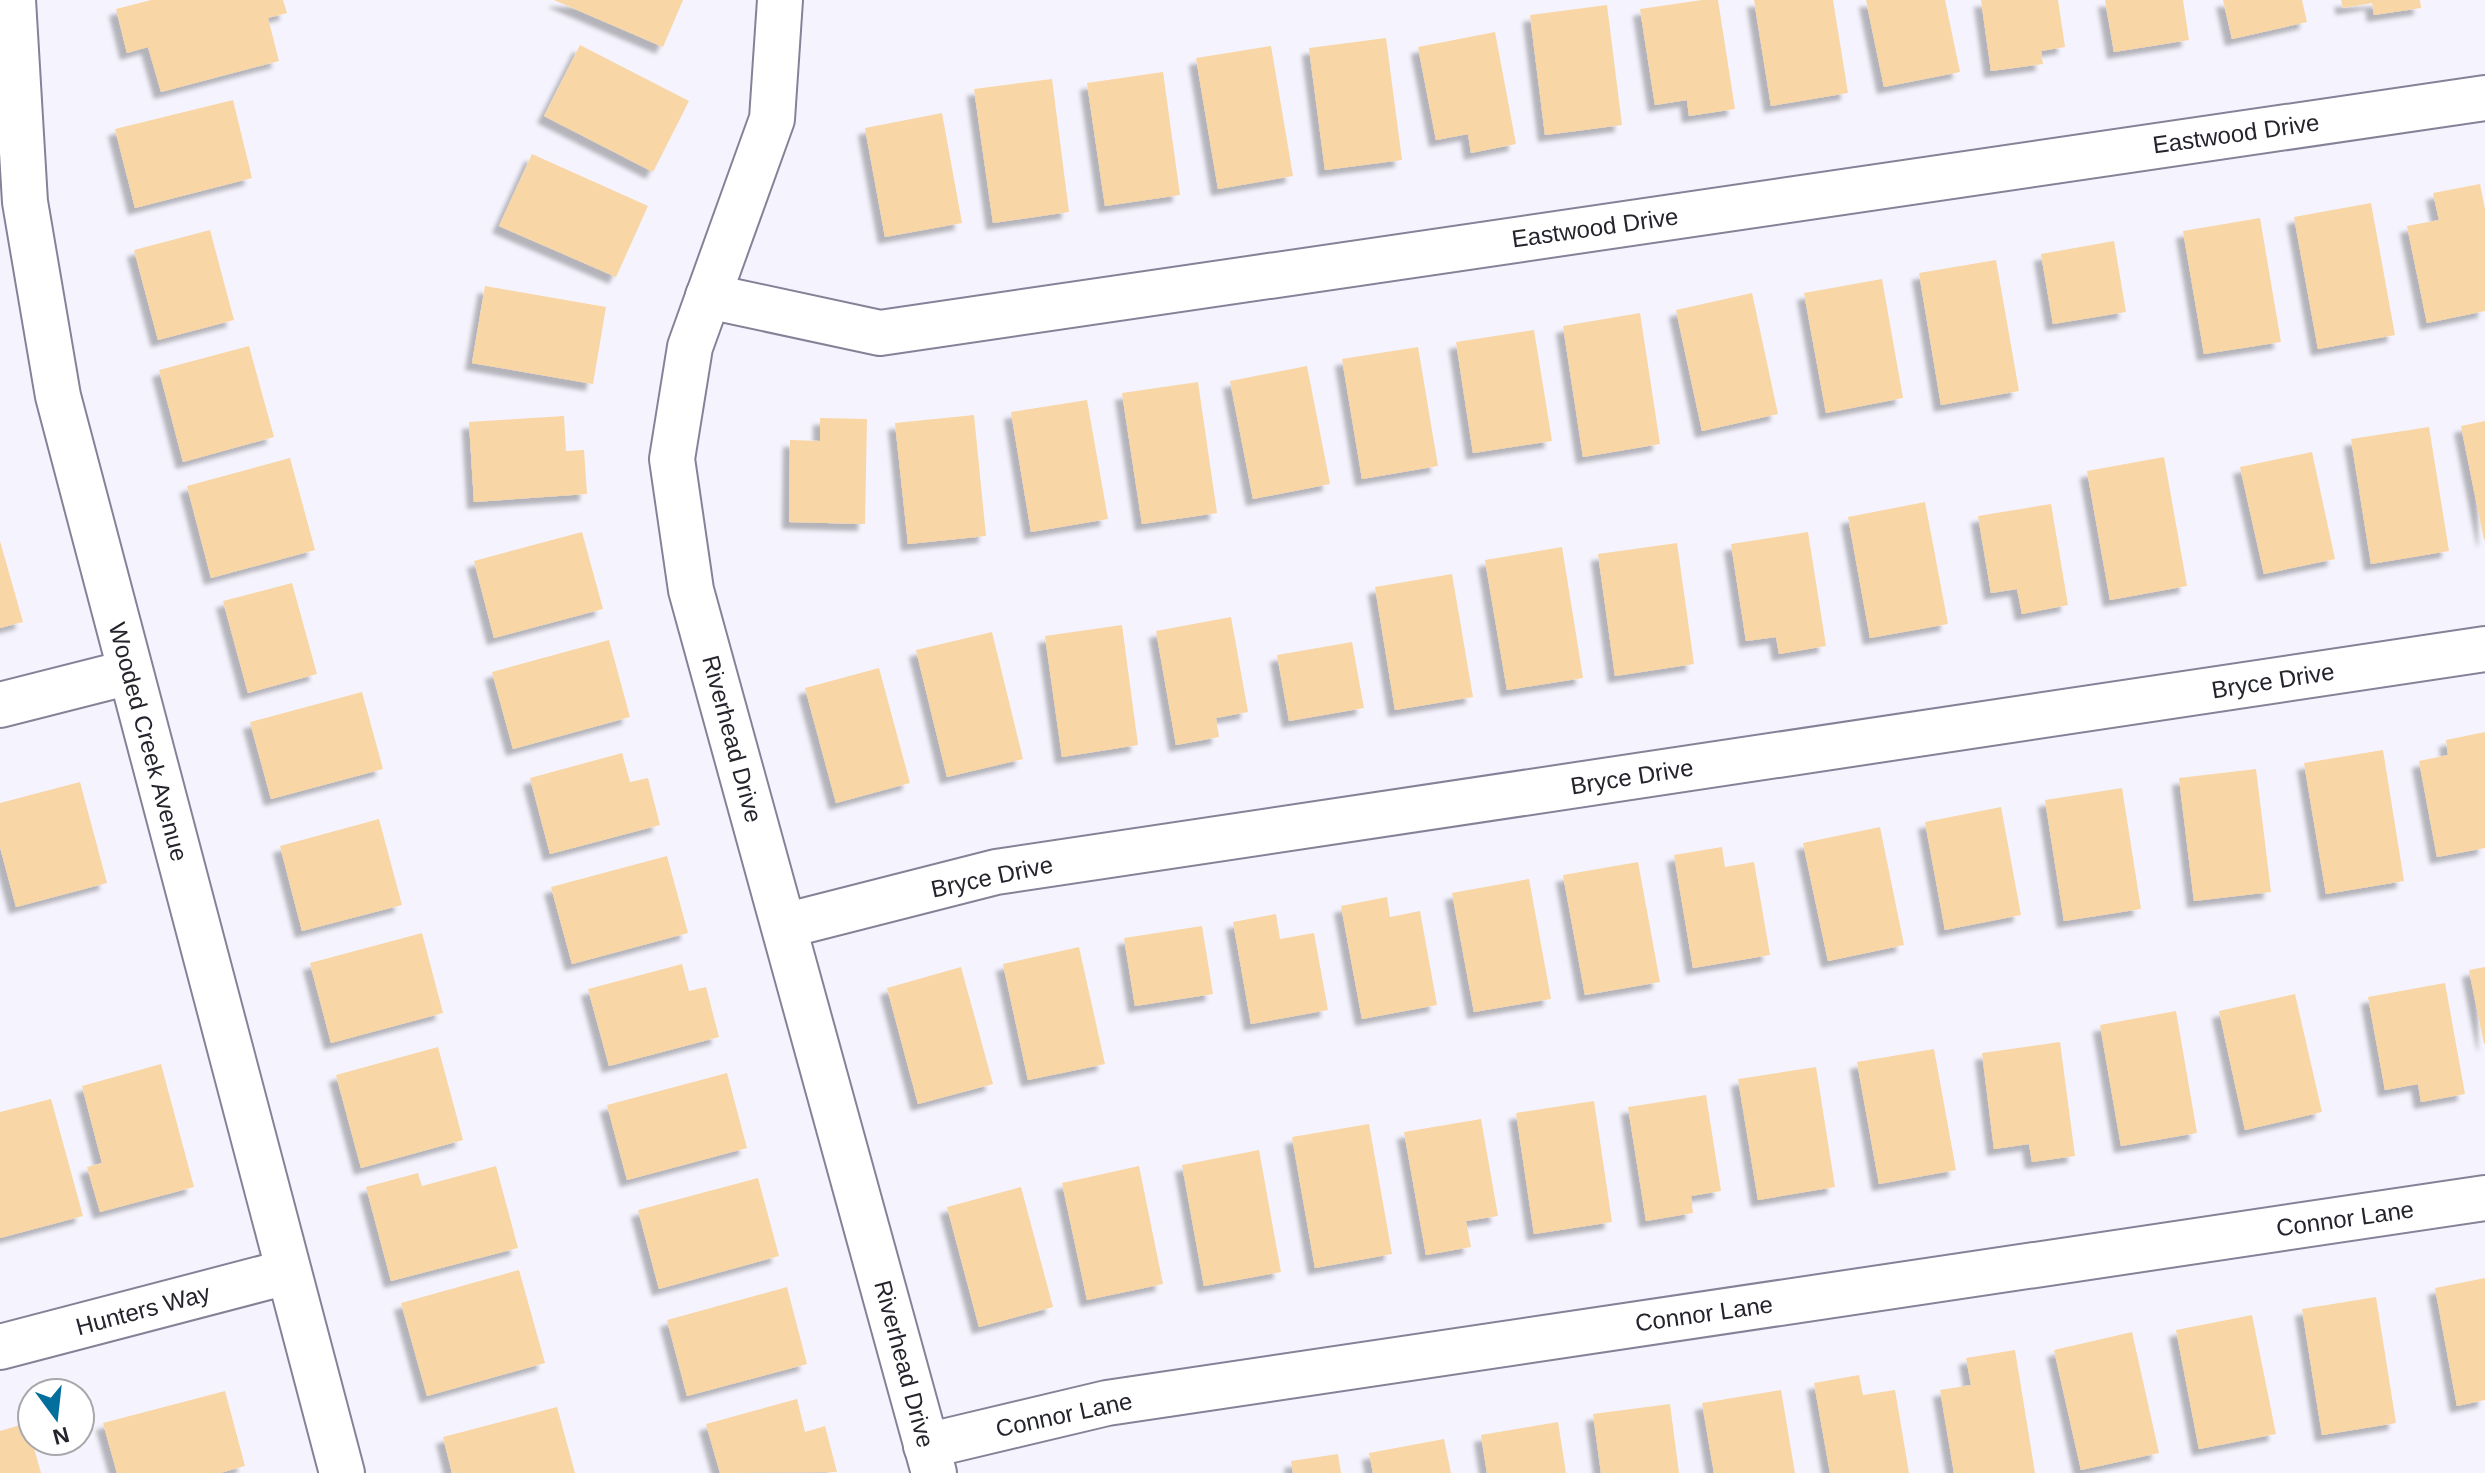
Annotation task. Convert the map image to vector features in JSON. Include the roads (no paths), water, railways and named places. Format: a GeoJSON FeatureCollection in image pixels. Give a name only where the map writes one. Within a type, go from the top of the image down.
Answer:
{"type":"FeatureCollection","features":[{"type":"Feature","properties":{"kind":"street","name":"Wooded Creek Avenue"},"geometry":{"type":"LineString","coordinates":[[13,0],[25,202],[55,381],[342,1473]]}},
{"type":"Feature","properties":{"kind":"street","name":"Riverhead Drive"},"geometry":{"type":"LineString","coordinates":[[780,0],[772,119],[690,347],[672,459],[691,590],[930,1459]]}},
{"type":"Feature","properties":{"kind":"street","name":"Eastwood Drive"},"geometry":{"type":"LineString","coordinates":[[708,296],[880,333],[2485,98]]}},
{"type":"Feature","properties":{"kind":"street","name":"Bryce Drive"},"geometry":{"type":"LineString","coordinates":[[784,926],[996,872],[2485,649]]}},
{"type":"Feature","properties":{"kind":"street"},"geometry":{"type":"LineString","coordinates":[[0,705],[130,672]]}},
{"type":"Feature","properties":{"kind":"street","name":"Connor Lane"},"geometry":{"type":"LineString","coordinates":[[930,1459],[1107,1403],[2485,1198]]}},
{"type":"Feature","properties":{"kind":"street","name":"Hunters Way"},"geometry":{"type":"LineString","coordinates":[[0,1347],[287,1272]]}}]}
